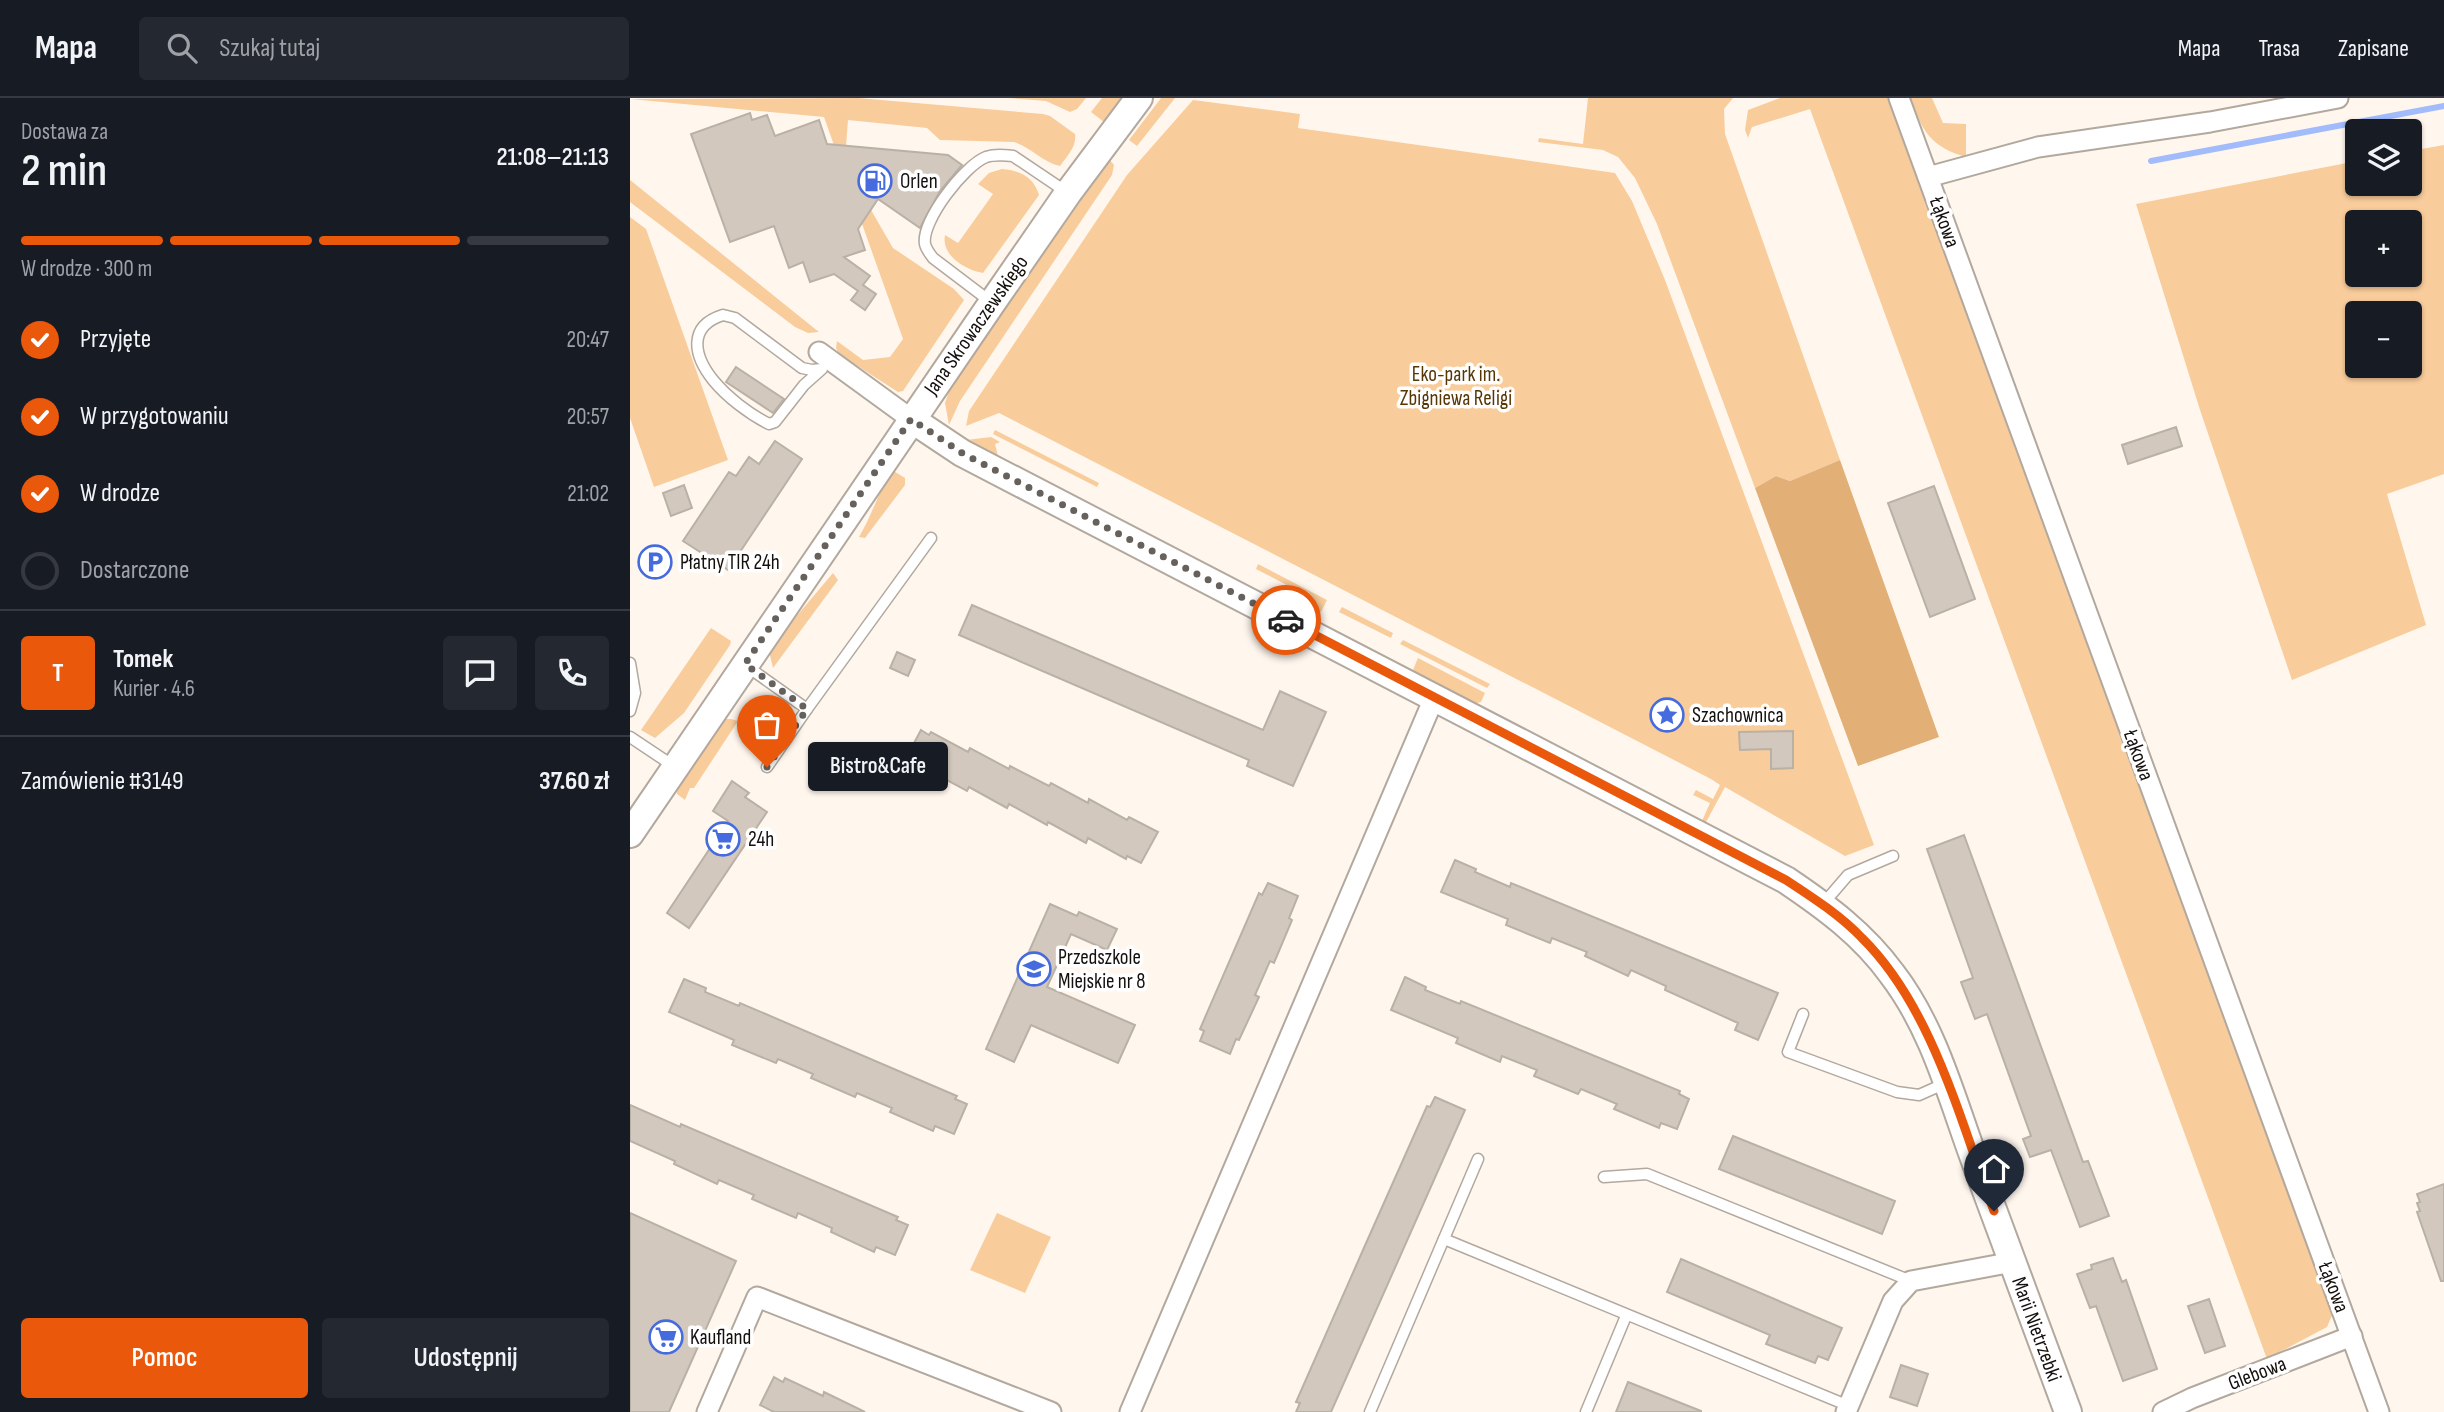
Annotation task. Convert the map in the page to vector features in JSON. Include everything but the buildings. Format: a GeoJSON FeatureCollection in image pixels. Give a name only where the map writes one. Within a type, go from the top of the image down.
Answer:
{"type":"FeatureCollection","features":[{"type":"Feature","properties":{"kind":"street","name":"Jana Skrowaczewskiego"},"geometry":{"type":"LineString","coordinates":[[630,834],[911,419],[1068,192],[1139,98]]}},
{"type":"Feature","properties":{"kind":"street","name":"Łąkowa"},"geometry":{"type":"LineString","coordinates":[[1899,98],[2379,1412]]}},
{"type":"Feature","properties":{"kind":"street"},"geometry":{"type":"LineString","coordinates":[[1928,177],[2038,147],[2210,122],[2338,98]]}},
{"type":"Feature","properties":{"kind":"street"},"geometry":{"type":"LineString","coordinates":[[823,360],[911,419]]}},
{"type":"Feature","properties":{"kind":"street","name":"Marii Nietrzebki"},"geometry":{"type":"LineString","coordinates":[[911,419],[962,453],[1786,880],[1822,904],[1863,938],[1893,975],[1919,1015],[1947,1083],[2068,1412]]}},
{"type":"Feature","properties":{"kind":"street"},"geometry":{"type":"LineString","coordinates":[[1130,1412],[1434,698]]}},
{"type":"Feature","properties":{"kind":"street"},"geometry":{"type":"LineString","coordinates":[[1847,1409],[1893,1301],[1912,1281],[2013,1262]]}},
{"type":"Feature","properties":{"kind":"street"},"geometry":{"type":"LineString","coordinates":[[707,1412],[757,1297],[1051,1412]]}},
{"type":"Feature","properties":{"kind":"street","name":"Glebowa"},"geometry":{"type":"LineString","coordinates":[[2163,1412],[2192,1398],[2352,1336]]}},
{"type":"Feature","properties":{"kind":"lane"},"geometry":{"type":"LineString","coordinates":[[992,303],[933,258],[925,238],[935,212],[967,170],[987,157],[1013,156],[1068,192]]}},
{"type":"Feature","properties":{"kind":"lane"},"geometry":{"type":"LineString","coordinates":[[723,315],[735,318],[802,368],[812,370],[823,360],[775,422],[769,424],[753,415],[713,381],[700,354],[697,339],[700,328],[709,319],[723,315]]}},
{"type":"Feature","properties":{"kind":"lane"},"geometry":{"type":"LineString","coordinates":[[767,767],[931,538]]}},
{"type":"Feature","properties":{"kind":"lane"},"geometry":{"type":"LineString","coordinates":[[630,663],[635,693],[630,710]]}},
{"type":"Feature","properties":{"kind":"lane"},"geometry":{"type":"LineString","coordinates":[[745,664],[807,709]]}},
{"type":"Feature","properties":{"kind":"lane"},"geometry":{"type":"LineString","coordinates":[[630,737],[676,767]]}},
{"type":"Feature","properties":{"kind":"lane"},"geometry":{"type":"LineString","coordinates":[[1822,904],[1848,875],[1893,856]]}},
{"type":"Feature","properties":{"kind":"lane"},"geometry":{"type":"LineString","coordinates":[[1803,1014],[1788,1052],[1897,1092],[1919,1095],[1947,1083]]}},
{"type":"Feature","properties":{"kind":"lane"},"geometry":{"type":"LineString","coordinates":[[1370,1412],[1479,1160]]}},
{"type":"Feature","properties":{"kind":"lane"},"geometry":{"type":"LineString","coordinates":[[1604,1177],[1647,1174],[1912,1281]]}},
{"type":"Feature","properties":{"kind":"lane"},"geometry":{"type":"LineString","coordinates":[[1444,1239],[1847,1409]]}},
{"type":"Feature","properties":{"kind":"lane"},"geometry":{"type":"LineString","coordinates":[[1586,1412],[1626,1316]]}},
{"type":"Feature","properties":{"kind":"green space"},"geometry":{"type":"Polygon","coordinates":[[[858,98],[1043,114],[1075,134],[1073,147],[1060,166],[1014,142],[940,140],[927,128],[848,120],[846,146],[871,210],[893,248],[954,289],[964,300],[903,391],[898,392],[839,354],[836,348],[837,341],[863,360],[890,357],[903,339],[824,117],[630,99],[858,98]]]}},
{"type":"Feature","properties":{"kind":"green space"},"geometry":{"type":"Polygon","coordinates":[[[1008,98],[1086,98],[1077,109],[1070,112],[1046,101],[1008,98]]]}},
{"type":"Feature","properties":{"kind":"green space"},"geometry":{"type":"Polygon","coordinates":[[[1102,98],[1123,98],[1104,122],[1091,112],[1102,98]]]}},
{"type":"Feature","properties":{"kind":"green space"},"geometry":{"type":"Polygon","coordinates":[[[1161,98],[1175,98],[1137,146],[1129,140],[1161,98]]]}},
{"type":"Feature","properties":{"kind":"green space"},"geometry":{"type":"Polygon","coordinates":[[[1588,98],[1733,98],[1724,109],[1725,134],[1840,460],[1790,481],[1776,476],[1755,488],[1657,224],[1635,178],[1618,157],[1603,150],[1538,142],[1539,138],[1583,144],[1588,98]]]}},
{"type":"Feature","properties":{"kind":"green space"},"geometry":{"type":"Polygon","coordinates":[[[1780,98],[1889,98],[2336,1306],[2327,1327],[2267,1359],[1810,109],[1752,127],[1748,138],[1745,130],[1748,110],[1780,98]]]}},
{"type":"Feature","properties":{"kind":"green space"},"geometry":{"type":"Polygon","coordinates":[[[1910,98],[1932,98],[1943,123],[1966,124],[1966,157],[1944,148],[1929,136],[1910,98]]]}},
{"type":"Feature","properties":{"kind":"green space","name":"Eko-park im. Zbigniewa Religi"},"geometry":{"type":"Polygon","coordinates":[[[1193,100],[1300,114],[1298,128],[1615,173],[1632,201],[1665,280],[1874,845],[1845,856],[1725,787],[1705,824],[1702,821],[1710,803],[1693,795],[1696,790],[1713,799],[1720,785],[1711,779],[999,413],[966,426],[969,411],[1127,175],[1193,100]]]}},
{"type":"Feature","properties":{"kind":"green space"},"geometry":{"type":"Polygon","coordinates":[[[2444,145],[2444,474],[2387,494],[2426,625],[2292,680],[2200,410],[2136,204],[2345,163],[2345,196],[2422,196],[2422,149],[2444,145]]]}},
{"type":"Feature","properties":{"kind":"green space"},"geometry":{"type":"Polygon","coordinates":[[[1109,159],[1114,165],[1112,175],[960,401],[949,425],[945,403],[953,379],[1109,159]]]}},
{"type":"Feature","properties":{"kind":"green space"},"geometry":{"type":"Polygon","coordinates":[[[1002,169],[1014,171],[1030,179],[1039,195],[983,273],[969,269],[951,255],[947,249],[945,235],[958,243],[993,194],[978,184],[989,173],[1002,169]]]}},
{"type":"Feature","properties":{"kind":"green space"},"geometry":{"type":"Polygon","coordinates":[[[630,180],[819,332],[808,333],[795,327],[630,202],[630,180]]]}},
{"type":"Feature","properties":{"kind":"green space"},"geometry":{"type":"Polygon","coordinates":[[[630,217],[646,229],[728,460],[654,487],[630,418],[630,217]]]}},
{"type":"Feature","properties":{"kind":"green space"},"geometry":{"type":"Polygon","coordinates":[[[995,430],[1099,483],[1097,487],[993,434],[995,430]]]}},
{"type":"Feature","properties":{"kind":"green space"},"geometry":{"type":"Polygon","coordinates":[[[991,437],[1000,442],[995,444],[999,460],[966,440],[991,437]]]}},
{"type":"Feature","properties":{"kind":"green space"},"geometry":{"type":"Polygon","coordinates":[[[892,470],[905,478],[905,485],[865,538],[859,537],[883,486],[892,470]]]}},
{"type":"Feature","properties":{"kind":"green space"},"geometry":{"type":"Polygon","coordinates":[[[1258,564],[1327,600],[1321,612],[1299,600],[1302,593],[1256,569],[1258,564]]]}},
{"type":"Feature","properties":{"kind":"green space"},"geometry":{"type":"Polygon","coordinates":[[[833,573],[838,580],[773,668],[770,655],[773,644],[833,573]]]}},
{"type":"Feature","properties":{"kind":"green space"},"geometry":{"type":"Polygon","coordinates":[[[1342,607],[1393,633],[1391,638],[1339,612],[1342,607]]]}},
{"type":"Feature","properties":{"kind":"green space"},"geometry":{"type":"Polygon","coordinates":[[[711,628],[731,641],[730,645],[684,713],[655,738],[641,730],[711,628]]]}},
{"type":"Feature","properties":{"kind":"green space"},"geometry":{"type":"Polygon","coordinates":[[[1403,640],[1490,684],[1487,688],[1400,644],[1403,640]]]}},
{"type":"Feature","properties":{"kind":"green space"},"geometry":{"type":"Polygon","coordinates":[[[1418,658],[1485,693],[1481,702],[1473,704],[1416,675],[1413,670],[1418,658]]]}},
{"type":"Feature","properties":{"kind":"green space"},"geometry":{"type":"Polygon","coordinates":[[[722,719],[738,721],[694,788],[690,788],[685,800],[677,794],[676,788],[722,719]]]}},
{"type":"Feature","properties":{"kind":"green space"},"geometry":{"type":"Polygon","coordinates":[[[997,1213],[1051,1237],[1025,1293],[970,1270],[997,1213]]]}},
{"type":"Feature","properties":{"kind":"shaded area"},"geometry":{"type":"Polygon","coordinates":[[[1840,460],[1939,737],[1858,766],[1755,488],[1776,476],[1790,481],[1840,460]]]}},
{"type":"Feature","properties":{"kind":"waterway"},"geometry":{"type":"LineString","coordinates":[[2151,161],[2444,106]]}},
{"type":"Feature","properties":{"kind":"way so far"},"geometry":{"type":"LineString","coordinates":[[767,767],[807,709],[745,664],[911,419],[962,453],[1286,620]]}},
{"type":"Feature","properties":{"kind":"place","name":"Orlen"},"geometry":{"type":"Point","coordinates":[875,181]}},
{"type":"Feature","properties":{"kind":"place","name":"Płatny TIR 24h"},"geometry":{"type":"Point","coordinates":[655,562]}},
{"type":"Feature","properties":{"kind":"place","name":"Szachownica"},"geometry":{"type":"Point","coordinates":[1667,715]}},
{"type":"Feature","properties":{"kind":"place","name":"Bistro&Cafe"},"geometry":{"type":"Point","coordinates":[767,767]}},
{"type":"Feature","properties":{"kind":"place","name":"24h"},"geometry":{"type":"Point","coordinates":[723,839]}},
{"type":"Feature","properties":{"kind":"place","name":"Przedszkole Miejskie nr 8"},"geometry":{"type":"Point","coordinates":[1034,969]}},
{"type":"Feature","properties":{"kind":"place","name":"Kaufland"},"geometry":{"type":"Point","coordinates":[666,1337]}},
{"type":"Feature","properties":{"kind":"route"},"geometry":{"type":"LineString","coordinates":[[1286,620],[1786,880],[1826,907],[1863,938],[1893,975],[1919,1015],[1994,1211]]}}]}
